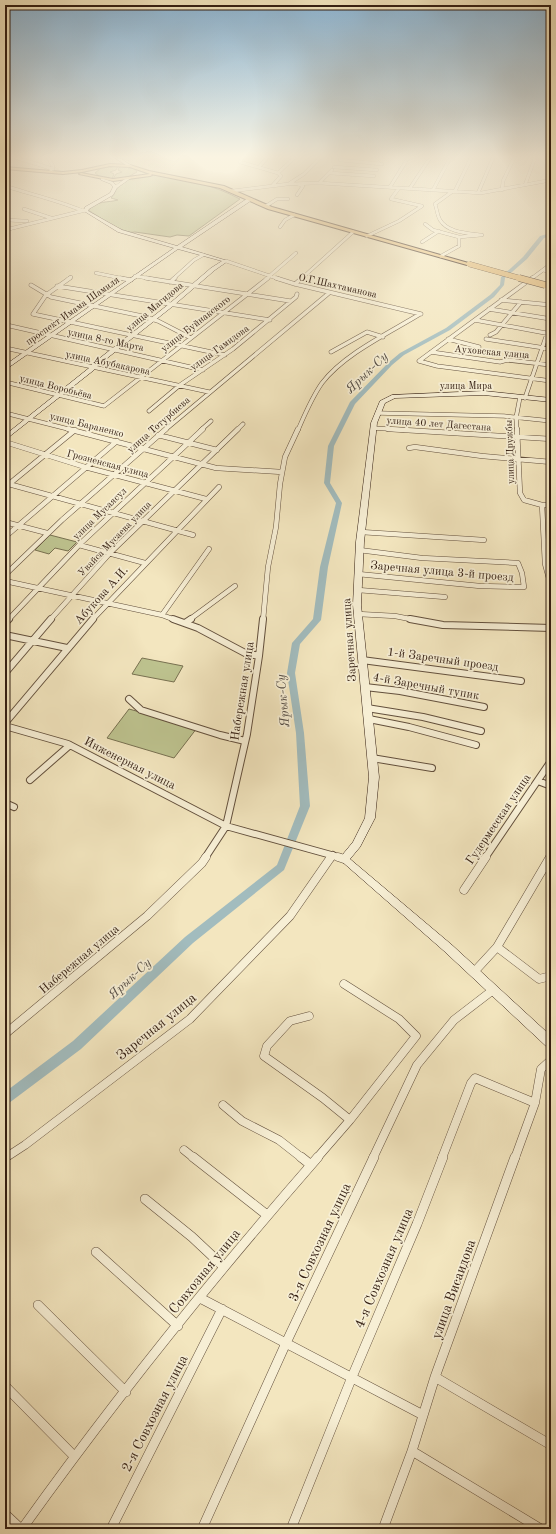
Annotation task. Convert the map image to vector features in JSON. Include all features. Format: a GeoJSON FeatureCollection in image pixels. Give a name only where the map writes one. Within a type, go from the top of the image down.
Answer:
{"type":"FeatureCollection","features":[{"type":"Feature","properties":{"kind":"highway"},"geometry":{"type":"LineString","coordinates":[[345,230],[548,285]]}},
{"type":"Feature","properties":{"kind":"main road","name":"О.Г.Шахтаманова"},"geometry":{"type":"LineString","coordinates":[[118,230],[226,261]]}},
{"type":"Feature","properties":{"kind":"main road","name":"проспект Имама Шамиля"},"geometry":{"type":"LineString","coordinates":[[5,368],[204,230]]}},
{"type":"Feature","properties":{"kind":"main road","name":"улица Магидова"},"geometry":{"type":"LineString","coordinates":[[5,432],[92,369],[93,366],[153,320],[193,285],[226,261]]}},
{"type":"Feature","properties":{"kind":"main road","name":"улица Мира"},"geometry":{"type":"LineString","coordinates":[[382,402],[394,396],[484,393],[551,400]]}},
{"type":"Feature","properties":{"kind":"main road","name":"Заречная улица"},"geometry":{"type":"LineString","coordinates":[[344,859],[356,844],[370,818],[374,777],[358,614],[358,574],[359,550],[373,428],[382,402]]}},
{"type":"Feature","properties":{"kind":"main road","name":"улица Магидова"},"geometry":{"type":"LineString","coordinates":[[5,438],[26,418]]}},
{"type":"Feature","properties":{"kind":"main road"},"geometry":{"type":"LineString","coordinates":[[344,859],[474,972],[551,1043]]}},
{"type":"Feature","properties":{"kind":"street"},"geometry":{"type":"LineString","coordinates":[[367,236],[381,230]]}},
{"type":"Feature","properties":{"kind":"street"},"geometry":{"type":"LineString","coordinates":[[436,230],[459,237],[482,235],[460,230]]}},
{"type":"Feature","properties":{"kind":"street"},"geometry":{"type":"LineString","coordinates":[[422,242],[439,231]]}},
{"type":"Feature","properties":{"kind":"street"},"geometry":{"type":"LineString","coordinates":[[295,284],[340,242],[353,232]]}},
{"type":"Feature","properties":{"kind":"street"},"geometry":{"type":"LineString","coordinates":[[441,256],[459,246],[459,237]]}},
{"type":"Feature","properties":{"kind":"street","name":"улица Буйнакского"},"geometry":{"type":"LineString","coordinates":[[104,406],[270,276],[296,253]]}},
{"type":"Feature","properties":{"kind":"street"},"geometry":{"type":"LineString","coordinates":[[170,282],[194,260],[203,255]]}},
{"type":"Feature","properties":{"kind":"street","name":"О.Г.Шахтаманова"},"geometry":{"type":"LineString","coordinates":[[226,261],[295,284],[421,314]]}},
{"type":"Feature","properties":{"kind":"street"},"geometry":{"type":"LineString","coordinates":[[551,264],[418,361],[438,366],[551,381]]}},
{"type":"Feature","properties":{"kind":"street"},"geometry":{"type":"LineString","coordinates":[[543,270],[551,272]]}},
{"type":"Feature","properties":{"kind":"street"},"geometry":{"type":"LineString","coordinates":[[96,273],[193,285],[290,301]]}},
{"type":"Feature","properties":{"kind":"street"},"geometry":{"type":"LineString","coordinates":[[71,277],[56,286],[46,295],[33,314],[225,355]]}},
{"type":"Feature","properties":{"kind":"street"},"geometry":{"type":"LineString","coordinates":[[31,285],[51,298],[153,320],[191,338]]}},
{"type":"Feature","properties":{"kind":"street"},"geometry":{"type":"LineString","coordinates":[[56,286],[270,320]]}},
{"type":"Feature","properties":{"kind":"street","name":"улица Тотурбиева"},"geometry":{"type":"LineString","coordinates":[[5,575],[47,533],[158,435],[329,293]]}},
{"type":"Feature","properties":{"kind":"street","name":"улица Гамидова"},"geometry":{"type":"LineString","coordinates":[[149,411],[180,385],[225,355],[270,320],[296,297],[297,294]]}},
{"type":"Feature","properties":{"kind":"street"},"geometry":{"type":"LineString","coordinates":[[502,300],[551,305]]}},
{"type":"Feature","properties":{"kind":"street"},"geometry":{"type":"LineString","coordinates":[[490,335],[496,332],[521,302]]}},
{"type":"Feature","properties":{"kind":"street"},"geometry":{"type":"LineString","coordinates":[[489,309],[551,319]]}},
{"type":"Feature","properties":{"kind":"street","name":"Набережная улица"},"geometry":{"type":"LineString","coordinates":[[5,1034],[147,916],[202,864],[226,826],[245,741],[259,656],[268,567],[276,527],[282,472],[286,457],[316,392],[323,382],[345,360],[421,314]]}},
{"type":"Feature","properties":{"kind":"street"},"geometry":{"type":"LineString","coordinates":[[475,320],[550,334]]}},
{"type":"Feature","properties":{"kind":"street","name":"улица 8-го Марта"},"geometry":{"type":"LineString","coordinates":[[6,325],[202,370]]}},
{"type":"Feature","properties":{"kind":"street"},"geometry":{"type":"LineString","coordinates":[[331,352],[367,332],[383,337]]}},
{"type":"Feature","properties":{"kind":"street","name":"улица Дружбы"},"geometry":{"type":"LineString","coordinates":[[550,334],[542,348],[533,379],[522,397],[516,418],[520,492],[524,500],[542,505],[551,505]]}},
{"type":"Feature","properties":{"kind":"street"},"geometry":{"type":"LineString","coordinates":[[486,339],[551,349]]}},
{"type":"Feature","properties":{"kind":"street"},"geometry":{"type":"LineString","coordinates":[[448,340],[479,347]]}},
{"type":"Feature","properties":{"kind":"street","name":"улица Абубакарова"},"geometry":{"type":"LineString","coordinates":[[5,348],[208,392]]}},
{"type":"Feature","properties":{"kind":"street","name":"Ауховская улица"},"geometry":{"type":"LineString","coordinates":[[431,352],[500,362],[507,360],[551,365]]}},
{"type":"Feature","properties":{"kind":"street","name":"улица Воробьёва"},"geometry":{"type":"LineString","coordinates":[[5,382],[104,406]]}},
{"type":"Feature","properties":{"kind":"street","name":"улица Бараненко"},"geometry":{"type":"LineString","coordinates":[[5,413],[226,470],[282,472]]}},
{"type":"Feature","properties":{"kind":"street"},"geometry":{"type":"LineString","coordinates":[[378,413],[504,416],[551,421]]}},
{"type":"Feature","properties":{"kind":"street","name":"улица Мусаясул"},"geometry":{"type":"LineString","coordinates":[[5,623],[79,545],[211,421]]}},
{"type":"Feature","properties":{"kind":"street","name":"Увайса Мусаева улица"},"geometry":{"type":"LineString","coordinates":[[5,673],[71,595],[110,553],[200,464],[217,450],[243,424]]}},
{"type":"Feature","properties":{"kind":"street","name":"улица 40 лет Дагестана"},"geometry":{"type":"LineString","coordinates":[[373,428],[551,440]]}},
{"type":"Feature","properties":{"kind":"street"},"geometry":{"type":"LineString","coordinates":[[6,484],[75,430]]}},
{"type":"Feature","properties":{"kind":"street"},"geometry":{"type":"LineString","coordinates":[[158,435],[217,450]]}},
{"type":"Feature","properties":{"kind":"street"},"geometry":{"type":"LineString","coordinates":[[5,537],[117,441]]}},
{"type":"Feature","properties":{"kind":"street","name":"Грозненская улица"},"geometry":{"type":"LineString","coordinates":[[5,442],[85,467],[206,499]]}},
{"type":"Feature","properties":{"kind":"street"},"geometry":{"type":"LineString","coordinates":[[410,448],[415,447],[482,456],[551,462]]}},
{"type":"Feature","properties":{"kind":"street"},"geometry":{"type":"LineString","coordinates":[[6,484],[193,536]]}},
{"type":"Feature","properties":{"kind":"street","name":"Абукова А.И."},"geometry":{"type":"LineString","coordinates":[[5,723],[67,648],[107,603],[219,487]]}},
{"type":"Feature","properties":{"kind":"street"},"geometry":{"type":"LineString","coordinates":[[542,505],[544,554],[549,571],[551,586]]}},
{"type":"Feature","properties":{"kind":"street"},"geometry":{"type":"LineString","coordinates":[[543,521],[551,521]]}},
{"type":"Feature","properties":{"kind":"street"},"geometry":{"type":"LineString","coordinates":[[5,522],[47,533]]}},
{"type":"Feature","properties":{"kind":"street"},"geometry":{"type":"LineString","coordinates":[[361,532],[484,540]]}},
{"type":"Feature","properties":{"kind":"street"},"geometry":{"type":"LineString","coordinates":[[544,536],[551,537]]}},
{"type":"Feature","properties":{"kind":"street"},"geometry":{"type":"LineString","coordinates":[[79,545],[145,563]]}},
{"type":"Feature","properties":{"kind":"street"},"geometry":{"type":"LineString","coordinates":[[162,615],[209,549]]}},
{"type":"Feature","properties":{"kind":"street","name":"Заречная улица 3-й проезд"},"geometry":{"type":"LineString","coordinates":[[358,574],[480,586],[524,587],[522,573],[518,563],[422,558],[359,550]]}},
{"type":"Feature","properties":{"kind":"street"},"geometry":{"type":"LineString","coordinates":[[544,554],[551,554]]}},
{"type":"Feature","properties":{"kind":"street"},"geometry":{"type":"LineString","coordinates":[[5,581],[162,615],[185,623],[245,653],[259,656]]}},
{"type":"Feature","properties":{"kind":"street"},"geometry":{"type":"LineString","coordinates":[[185,623],[235,586]]}},
{"type":"Feature","properties":{"kind":"street"},"geometry":{"type":"LineString","coordinates":[[358,590],[445,597]]}},
{"type":"Feature","properties":{"kind":"street"},"geometry":{"type":"LineString","coordinates":[[358,614],[394,616],[443,625],[551,628]]}},
{"type":"Feature","properties":{"kind":"street"},"geometry":{"type":"LineString","coordinates":[[5,635],[67,648]]}},
{"type":"Feature","properties":{"kind":"street","name":"1-й Заречный проезд"},"geometry":{"type":"LineString","coordinates":[[362,660],[521,681]]}},
{"type":"Feature","properties":{"kind":"street","name":"4-й Заречный тупик"},"geometry":{"type":"LineString","coordinates":[[365,687],[400,691],[484,707]]}},
{"type":"Feature","properties":{"kind":"street"},"geometry":{"type":"LineString","coordinates":[[129,699],[141,710],[220,735],[245,741]]}},
{"type":"Feature","properties":{"kind":"street"},"geometry":{"type":"LineString","coordinates":[[367,708],[423,717],[481,731]]}},
{"type":"Feature","properties":{"kind":"street"},"geometry":{"type":"LineString","coordinates":[[369,719],[430,732],[476,745]]}},
{"type":"Feature","properties":{"kind":"street","name":"Инженерная улица"},"geometry":{"type":"LineString","coordinates":[[5,726],[70,746],[226,826],[344,859]]}},
{"type":"Feature","properties":{"kind":"street"},"geometry":{"type":"LineString","coordinates":[[30,780],[70,746]]}},
{"type":"Feature","properties":{"kind":"street"},"geometry":{"type":"LineString","coordinates":[[372,758],[432,768]]}},
{"type":"Feature","properties":{"kind":"street","name":"Гудермесская улица"},"geometry":{"type":"LineString","coordinates":[[464,890],[551,761]]}},
{"type":"Feature","properties":{"kind":"street"},"geometry":{"type":"LineString","coordinates":[[538,780],[551,786]]}},
{"type":"Feature","properties":{"kind":"street"},"geometry":{"type":"LineString","coordinates":[[5,803],[14,807]]}},
{"type":"Feature","properties":{"kind":"street","name":"Заречная улица"},"geometry":{"type":"LineString","coordinates":[[5,1158],[25,1146],[190,1019],[290,916],[333,855]]}},
{"type":"Feature","properties":{"kind":"street"},"geometry":{"type":"LineString","coordinates":[[474,972],[497,947],[551,856]]}},
{"type":"Feature","properties":{"kind":"street"},"geometry":{"type":"LineString","coordinates":[[497,947],[539,979],[551,976]]}},
{"type":"Feature","properties":{"kind":"street","name":"Совхозная улица"},"geometry":{"type":"LineString","coordinates":[[21,1529],[74,1456],[224,1268],[350,1120],[416,1036],[399,1019],[344,984]]}},
{"type":"Feature","properties":{"kind":"street","name":"3-я Совхозная улица"},"geometry":{"type":"LineString","coordinates":[[202,1529],[286,1343],[417,1065],[454,1020],[493,990]]}},
{"type":"Feature","properties":{"kind":"street"},"geometry":{"type":"LineString","coordinates":[[309,1016],[290,1021],[267,1046],[264,1056],[323,1098],[350,1120]]}},
{"type":"Feature","properties":{"kind":"street","name":"улица Висаидова"},"geometry":{"type":"LineString","coordinates":[[383,1529],[412,1451],[435,1377],[535,1103],[542,1069],[551,1060]]}},
{"type":"Feature","properties":{"kind":"street","name":"4-я Совхозная улица"},"geometry":{"type":"LineString","coordinates":[[291,1529],[352,1377],[417,1224],[471,1084],[475,1078],[535,1103]]}},
{"type":"Feature","properties":{"kind":"street"},"geometry":{"type":"LineString","coordinates":[[222,1106],[242,1120],[279,1140],[311,1165]]}},
{"type":"Feature","properties":{"kind":"street"},"geometry":{"type":"LineString","coordinates":[[184,1150],[268,1215]]}},
{"type":"Feature","properties":{"kind":"street"},"geometry":{"type":"LineString","coordinates":[[146,1199],[168,1219],[192,1237],[224,1268]]}},
{"type":"Feature","properties":{"kind":"street"},"geometry":{"type":"LineString","coordinates":[[96,1252],[178,1326]]}},
{"type":"Feature","properties":{"kind":"street"},"geometry":{"type":"LineString","coordinates":[[200,1298],[423,1415]]}},
{"type":"Feature","properties":{"kind":"street"},"geometry":{"type":"LineString","coordinates":[[38,1305],[126,1392]]}},
{"type":"Feature","properties":{"kind":"street","name":"2-я Совхозная улица"},"geometry":{"type":"LineString","coordinates":[[111,1529],[222,1309]]}},
{"type":"Feature","properties":{"kind":"street"},"geometry":{"type":"LineString","coordinates":[[435,1377],[551,1445]]}},
{"type":"Feature","properties":{"kind":"street"},"geometry":{"type":"LineString","coordinates":[[5,1386],[74,1456]]}},
{"type":"Feature","properties":{"kind":"street"},"geometry":{"type":"LineString","coordinates":[[412,1451],[541,1529]]}},
{"type":"Feature","properties":{"kind":"street"},"geometry":{"type":"LineString","coordinates":[[5,1514],[21,1529]]}},
{"type":"Feature","properties":{"kind":"green space"},"geometry":{"type":"Polygon","coordinates":[[[121,230],[198,230],[189,236],[177,235],[170,237],[121,230]]]}},
{"type":"Feature","properties":{"kind":"green space"},"geometry":{"type":"Polygon","coordinates":[[[50,535],[77,542],[68,551],[55,548],[49,554],[35,550],[50,535]]]}},
{"type":"Feature","properties":{"kind":"green space"},"geometry":{"type":"Polygon","coordinates":[[[142,658],[183,666],[174,682],[132,674],[142,658]]]}},
{"type":"Feature","properties":{"kind":"green space"},"geometry":{"type":"Polygon","coordinates":[[[129,709],[197,728],[174,758],[107,738],[129,709]]]}},
{"type":"Feature","properties":{"kind":"waterway","name":"Ярык-Су"},"geometry":{"type":"LineString","coordinates":[[5,1099],[77,1045],[189,940],[281,867],[305,806],[300,733],[291,673],[296,643],[317,620],[324,567],[339,503],[327,483],[331,446],[352,403],[390,364],[402,354],[448,329],[492,296],[502,285],[503,278],[525,258],[542,237],[551,234]]}}]}
